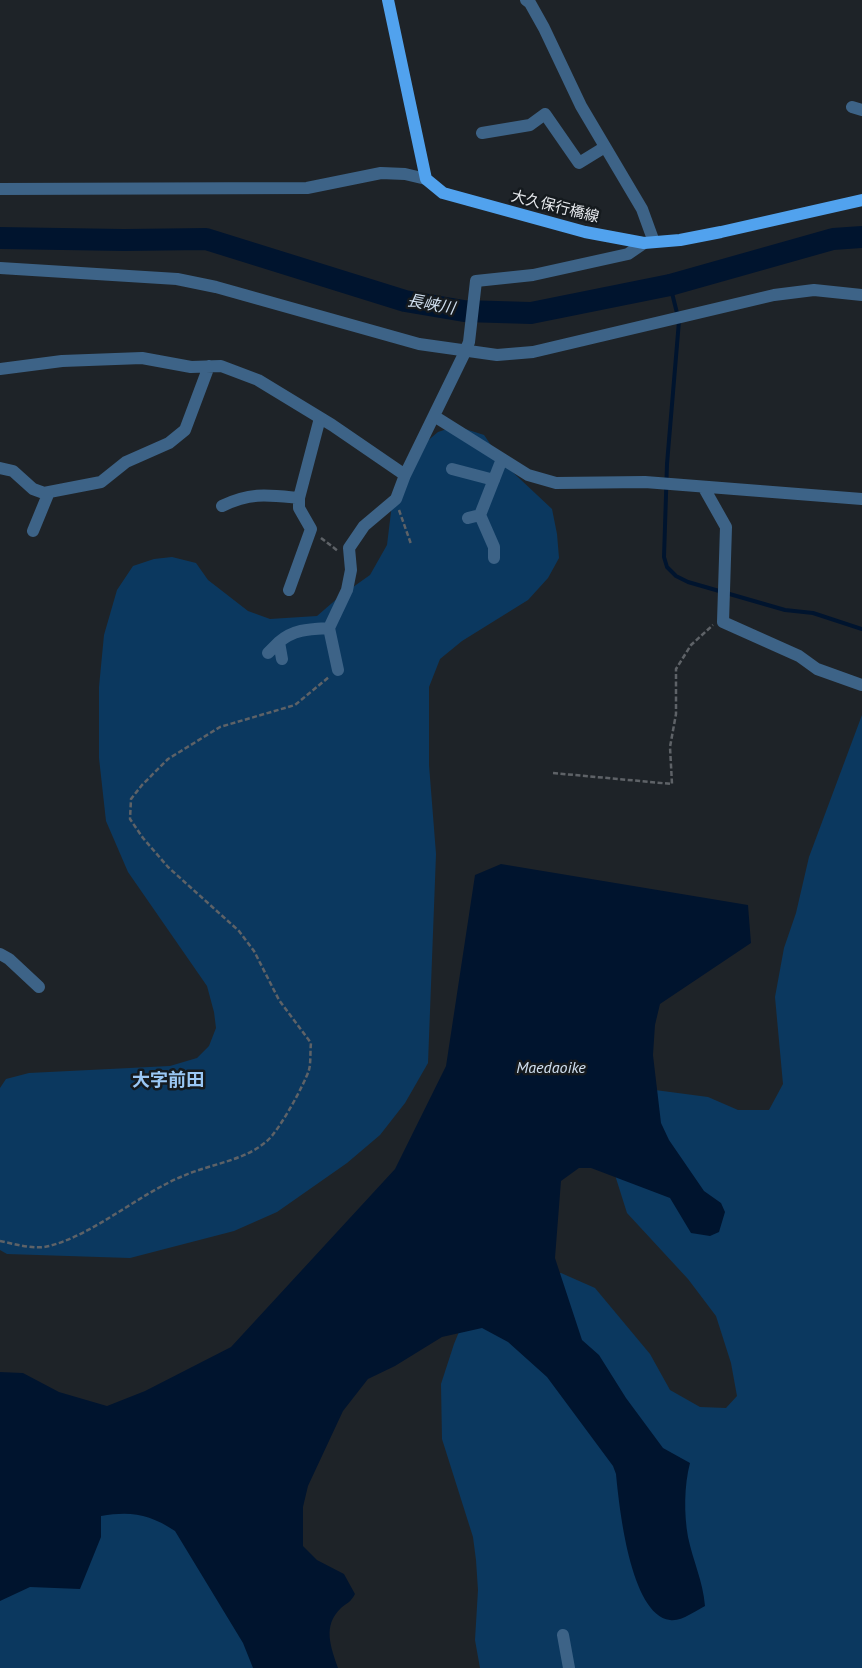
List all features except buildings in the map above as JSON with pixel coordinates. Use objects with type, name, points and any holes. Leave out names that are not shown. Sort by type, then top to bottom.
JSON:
[{"type":"main road","points":[[388,0],[426,179]]},
{"type":"main road","name":"大久保行橋線","points":[[426,179],[443,193],[504,212],[585,232],[649,242],[680,240],[721,232],[862,200]]},
{"type":"street","points":[[338,670],[329,628],[348,590],[351,570],[349,548],[364,526],[396,499],[405,475],[467,347],[476,281],[532,275],[628,254],[649,242],[642,209],[581,106],[544,28],[530,3],[526,0]]},
{"type":"street","points":[[482,133],[530,124],[545,114],[579,163],[605,147]]},
{"type":"street","points":[[0,189],[307,188],[381,173],[405,174],[426,179]]},
{"type":"street","points":[[0,268],[177,279],[216,287],[419,344],[467,347],[497,355],[533,352],[774,295],[814,290],[862,295]]},
{"type":"street","points":[[0,369],[62,361],[142,358],[191,367],[221,366],[258,380],[320,418],[405,475]]},
{"type":"street","points":[[0,468],[13,471],[32,489],[49,492],[101,482],[126,462],[169,444],[185,430],[209,366]]},
{"type":"street","points":[[434,416],[528,476],[556,484],[645,482],[862,499]]},
{"type":"street","points":[[290,590],[311,529],[299,508],[299,498],[320,418]]},
{"type":"street","points":[[494,558],[494,547],[480,515],[502,459]]},
{"type":"street","points":[[452,468],[494,480]]},
{"type":"street","points":[[704,488],[726,527],[723,622],[800,656],[817,669],[862,685]]},
{"type":"street","points":[[33,530],[49,492]]},
{"type":"street","points":[[222,506],[240,497],[267,495],[299,498]]},
{"type":"street","points":[[468,518],[480,515]]},
{"type":"street","points":[[268,653],[287,635],[301,630],[329,628]]},
{"type":"street","points":[[280,642],[282,659]]},
{"type":"street","points":[[0,954],[8,958],[39,987]]},
{"type":"street","points":[[563,1635],[569,1668]]},
{"type":"path","points":[[396,499],[411,544]]},
{"type":"path","points":[[311,529],[337,550],[349,555]]},
{"type":"path","points":[[553,773],[672,784],[670,747],[676,714],[676,669],[691,644],[723,616]]},
{"type":"path","points":[[0,1242],[47,1246],[74,1237],[145,1195],[184,1176],[252,1152],[268,1141],[283,1122],[309,1070],[311,1043],[280,1000],[254,951],[239,931],[168,867],[143,838],[130,819],[131,799],[168,759],[220,727],[294,704],[338,670]]},
{"type":"shaded area","points":[[456,426],[484,435],[504,464],[552,509],[559,558],[548,578],[528,600],[462,641],[440,659],[429,687],[429,765],[436,854],[428,1063],[405,1103],[380,1135],[347,1163],[277,1212],[234,1231],[130,1258],[7,1254],[0,1250],[0,1088],[6,1079],[29,1073],[170,1066],[197,1058],[209,1046],[216,1028],[207,986],[128,872],[106,821],[99,758],[99,687],[104,635],[117,590],[133,566],[154,559],[172,557],[196,563],[208,580],[248,611],[270,619],[317,616],[339,597],[370,575],[387,545],[392,504],[419,448],[438,432]]},
{"type":"shaded area","points":[[862,715],[862,1668],[480,1668],[475,1640],[478,1590],[473,1537],[442,1439],[441,1384],[454,1344],[475,1293],[520,1280],[561,1273],[595,1288],[650,1354],[670,1390],[700,1407],[726,1408],[737,1396],[731,1363],[716,1316],[688,1279],[627,1213],[609,1156],[655,1090],[708,1097],[738,1110],[769,1110],[783,1084],[775,997],[784,948],[796,913],[809,857]]},
{"type":"shaded area","points":[[152,1496],[299,1668],[0,1668],[0,1591],[82,1526],[115,1508]]},
{"type":"water","name":"Maedaoike","points":[[501,864],[748,905],[751,943],[660,1004],[655,1025],[653,1055],[661,1123],[669,1140],[704,1191],[721,1203],[725,1212],[719,1232],[710,1236],[691,1233],[670,1198],[591,1168],[579,1168],[561,1181],[555,1258],[582,1340],[599,1355],[626,1398],[663,1448],[690,1463],[685,1510],[688,1537],[705,1606],[683,1618],[674,1620],[656,1614],[645,1599],[636,1580],[629,1557],[616,1474],[613,1466],[547,1377],[508,1342],[482,1328],[442,1337],[395,1366],[368,1379],[343,1411],[308,1486],[303,1507],[303,1546],[317,1560],[344,1574],[355,1594],[335,1615],[330,1629],[331,1645],[338,1668],[253,1668],[243,1643],[175,1531],[166,1525],[140,1515],[101,1516],[101,1537],[80,1589],[30,1587],[0,1601],[0,1372],[23,1373],[59,1392],[107,1406],[145,1391],[231,1347],[395,1169],[446,1066],[475,875]]},
{"type":"waterway","name":"長峡川","points":[[0,238],[206,239],[405,301],[464,311],[531,313],[670,285],[833,239],[862,237]]},
{"type":"waterway","points":[[670,285],[679,321],[667,464],[664,557],[667,567],[676,576],[688,582],[785,610],[813,613],[862,629]]},
{"type":"district","name":"大字前田","points":[[168,1081]]}]
